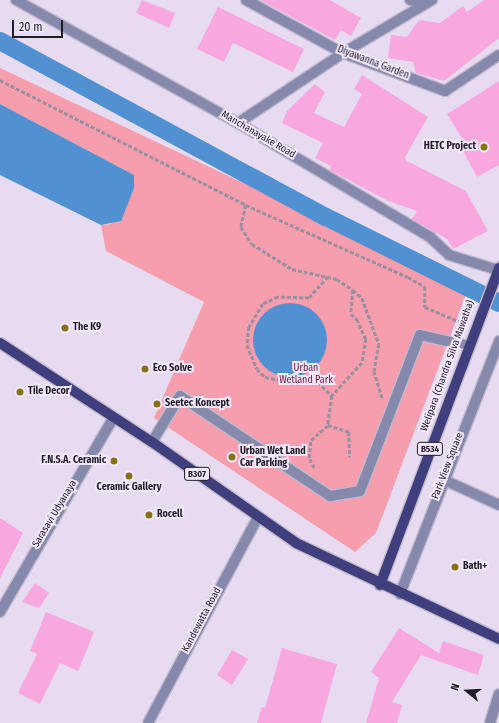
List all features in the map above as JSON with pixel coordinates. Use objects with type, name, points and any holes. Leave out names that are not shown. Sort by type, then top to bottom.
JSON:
[{"type":"main road","name":"Welipara (Chandra Silva Mawatha)","points":[[380,585],[479,313],[498,269]]},
{"type":"main road","name":"B307","points":[[0,343],[113,419],[152,442],[258,517],[319,556],[499,640]]},
{"type":"street","name":"Manchanayake Road","points":[[16,0],[238,123],[430,237],[449,255],[498,269]]},
{"type":"street","name":"Diyawanna Garden","points":[[246,0],[342,53],[445,91],[499,55]]},
{"type":"street","points":[[410,0],[430,2]]},
{"type":"street","points":[[238,123],[342,53],[430,2]]},
{"type":"street","points":[[152,442],[180,396],[330,496],[360,491],[420,335],[468,346]]},
{"type":"street","name":"Park View Square","points":[[400,594],[442,480],[499,341]]},
{"type":"street","name":"Sarasavi Udyanaya","points":[[0,612],[113,419]]},
{"type":"street","points":[[442,480],[499,505]]},
{"type":"street","name":"Kandewatta Road","points":[[148,723],[258,517]]},
{"type":"street","points":[[490,723],[499,694]]},
{"type":"path","points":[[0,80],[246,205],[408,277],[425,287],[425,307],[474,328]]},
{"type":"path","points":[[246,205],[241,227],[252,244],[292,269],[328,277],[353,290],[362,298],[379,344],[374,371],[380,396],[386,400]]},
{"type":"path","points":[[328,277],[309,298],[278,297],[263,304],[249,327],[247,345],[257,369],[265,377],[318,382],[332,396]]},
{"type":"path","points":[[314,468],[309,458],[312,440],[328,425],[332,396],[362,363],[366,338],[357,319],[351,314],[353,290]]},
{"type":"path","points":[[328,425],[349,432],[350,457]]},
{"type":"green space","name":"Urban Wetland Park","points":[[0,68],[468,289],[376,533],[355,552],[154,418],[204,302],[106,251],[101,225],[111,224],[134,175],[0,104]]},
{"type":"water","points":[[0,104],[134,175],[134,188],[121,221],[101,225],[0,175]]},
{"type":"water","points":[[290,303],[311,309],[321,319],[327,340],[321,361],[311,371],[290,377],[269,371],[259,361],[253,340],[259,319],[269,309]]},
{"type":"building","points":[[142,0],[175,13],[169,28],[136,13]]},
{"type":"building","points":[[260,0],[330,0],[361,18],[351,36],[341,30],[335,40]]},
{"type":"building","points":[[484,0],[499,0],[499,38],[444,81],[416,73],[413,62],[388,58],[391,35],[407,37],[419,20],[440,23],[463,6],[467,12]]},
{"type":"building","points":[[218,7],[304,49],[293,72],[233,43],[224,62],[197,49]]},
{"type":"building","points":[[362,75],[428,117],[405,157],[407,161],[466,191],[488,231],[453,249],[447,239],[412,219],[417,211],[388,201],[330,170],[331,166],[315,158],[323,143],[282,123],[287,111],[315,84],[325,92],[314,113],[344,127],[362,94],[354,89]]},
{"type":"building","points":[[499,81],[499,165],[477,177],[461,147],[466,145],[447,114]]},
{"type":"building","points":[[0,518],[23,533],[0,578]]},
{"type":"building","points":[[35,583],[49,593],[39,608],[22,602]]},
{"type":"building","points":[[46,612],[94,632],[78,671],[60,663],[40,704],[18,693],[37,654],[30,651]]},
{"type":"building","points":[[399,628],[439,653],[443,641],[484,655],[478,675],[421,655],[392,702],[402,705],[397,723],[366,723],[379,678],[371,672]]},
{"type":"building","points":[[282,648],[337,664],[321,723],[257,723],[262,707],[265,708]]},
{"type":"building","points":[[232,650],[248,659],[232,685],[217,675]]},
{"type":"waterway","points":[[0,41],[326,217],[499,303]]},
{"type":"place","name":"HETC Project","points":[[484,147]]},
{"type":"place","name":"The K9","points":[[65,328]]},
{"type":"place","name":"Eco Solve","points":[[145,369]]},
{"type":"place","name":"Tile Decor","points":[[20,392]]},
{"type":"place","name":"Seetec Koncept","points":[[157,404]]},
{"type":"place","name":"Urban Wet Land Car Parking","points":[[232,457]]},
{"type":"place","name":"F.N.S.A. Ceramic","points":[[114,461]]},
{"type":"place","name":"Ceramic Gallery","points":[[129,476]]},
{"type":"place","name":"Rocell","points":[[149,515]]},
{"type":"place","name":"Bath+","points":[[455,567]]}]
